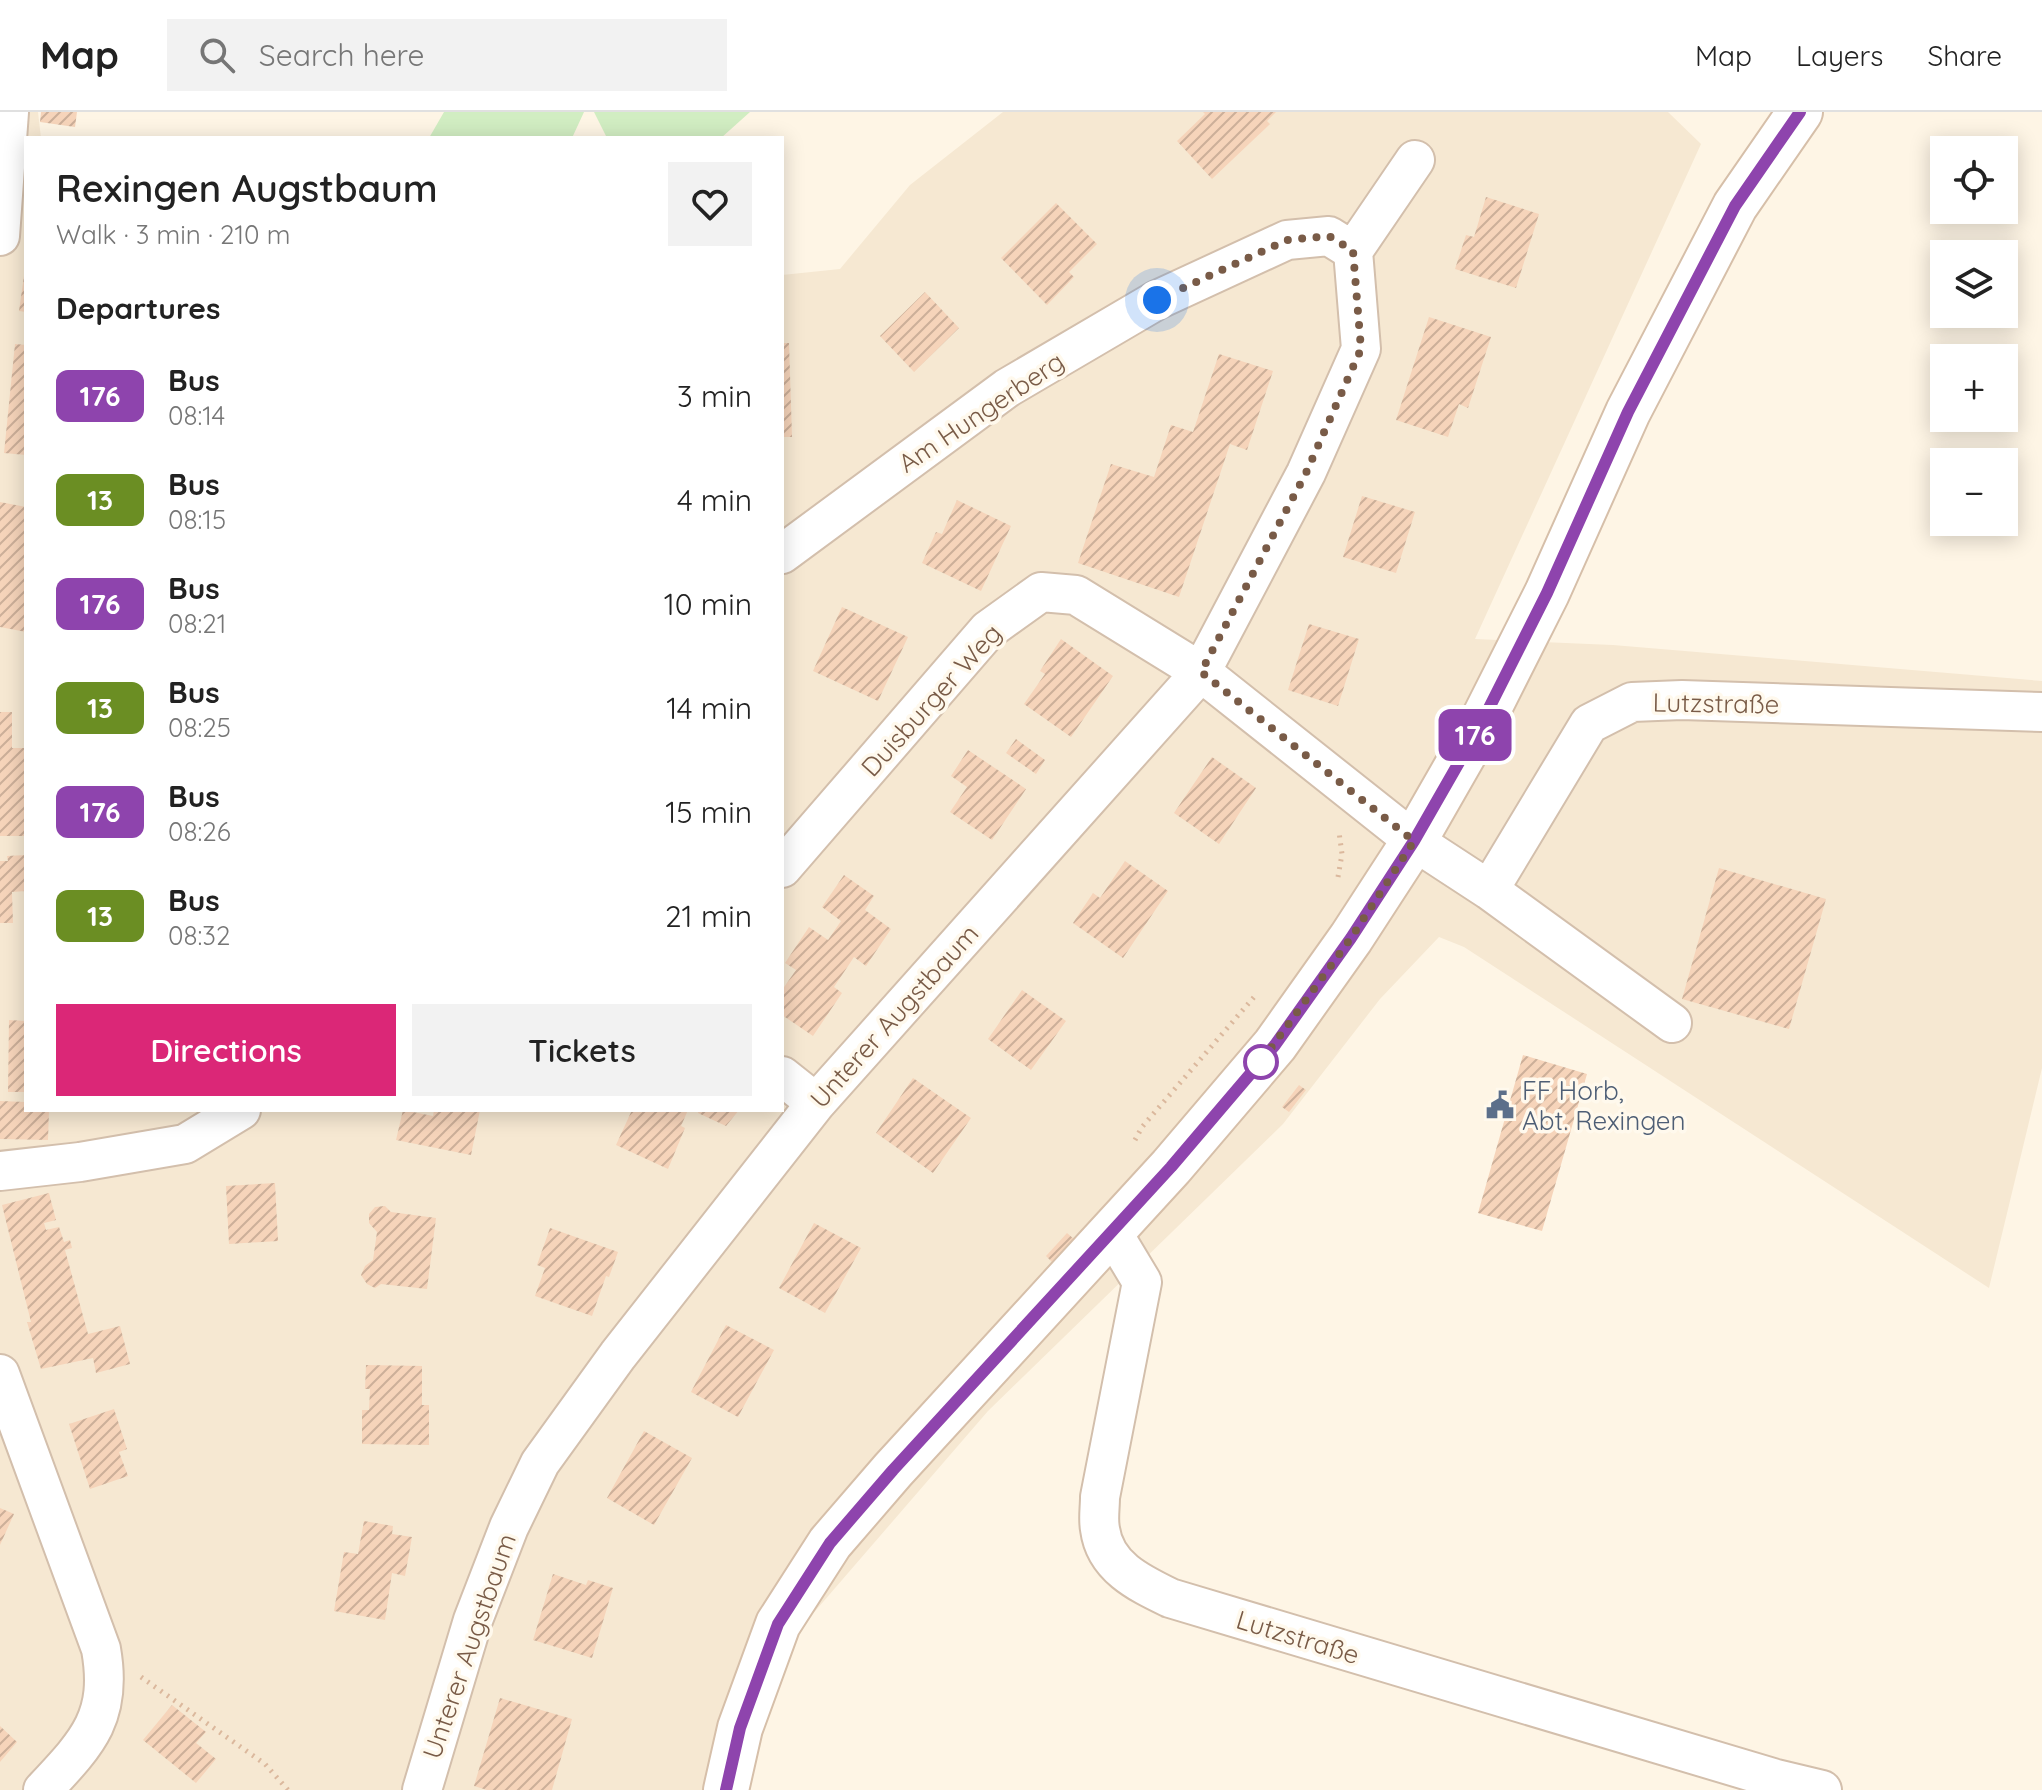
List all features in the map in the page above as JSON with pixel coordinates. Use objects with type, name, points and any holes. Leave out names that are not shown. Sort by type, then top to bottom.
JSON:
[{"type":"street","points":[[0,236],[9,112]]},
{"type":"street","points":[[726,1790],[740,1728],[778,1624],[830,1543],[1112,1232],[1275,1045],[1351,938],[1414,841],[1488,711],[1547,593],[1628,412],[1735,206],[1800,112]]},
{"type":"street","points":[[1353,251],[1415,160]]},
{"type":"street","name":"Am Hungerberg","points":[[784,553],[1007,388],[1157,300],[1287,240],[1329,236],[1353,251]]},
{"type":"street","name":"Unterer Augstbaum","points":[[422,1790],[473,1620],[509,1527],[540,1463],[618,1355],[816,1103],[1201,672],[1306,473],[1361,349],[1353,251]]},
{"type":"street","name":"Duisburger Weg","points":[[784,866],[988,630],[1041,592],[1076,595],[1201,672],[1414,841]]},
{"type":"street","name":"Lutzstraße","points":[[1489,890],[1589,724],[1632,702],[1682,700],[2042,712]]},
{"type":"street","points":[[1414,841],[1489,890],[1672,1023]]},
{"type":"street","points":[[784,1078],[816,1103]]},
{"type":"street","points":[[0,1171],[80,1162],[185,1144],[238,1112]]},
{"type":"street","name":"Lutzstraße","points":[[1112,1232],[1142,1282],[1100,1497],[1100,1531],[1111,1558],[1132,1580],[1170,1598],[1776,1779],[1822,1790]]},
{"type":"street","points":[[0,1374],[101,1649],[106,1676],[97,1722],[86,1741],[43,1790]]},
{"type":"path","points":[[101,1649],[265,1764],[288,1790]]},
{"type":"shaded area","points":[[0,112],[38,112],[41,136],[24,136],[24,1112],[784,1112],[784,275],[840,269],[910,185],[1003,112],[1668,112],[1701,144],[1475,639],[1613,645],[2042,681],[2042,1068],[1989,1288],[1464,947],[1439,937],[1380,999],[1283,1124],[988,1411],[785,1646],[745,1790],[0,1790]]},
{"type":"green space","points":[[444,112],[584,112],[573,136],[430,136]]},
{"type":"green space","points":[[594,112],[750,112],[723,136],[606,136]]},
{"type":"building","points":[[41,112],[77,112],[75,127],[40,122]]},
{"type":"building","points":[[1203,112],[1276,112],[1267,121],[1270,124],[1212,179],[1177,141],[1205,114]]},
{"type":"building","points":[[1486,197],[1539,214],[1516,288],[1455,269],[1466,235],[1474,237]]},
{"type":"building","points":[[1056,203],[1097,244],[1069,272],[1074,277],[1047,305],[1001,258]]},
{"type":"building","points":[[24,276],[24,312],[19,311]]},
{"type":"building","points":[[925,292],[959,328],[914,372],[880,336]]},
{"type":"building","points":[[1429,317],[1491,337],[1468,408],[1459,404],[1448,437],[1396,420]]},
{"type":"building","points":[[784,343],[789,343],[792,437],[784,437]]},
{"type":"building","points":[[15,344],[24,345],[24,455],[4,453]]},
{"type":"building","points":[[1219,354],[1273,371],[1247,450],[1230,444],[1179,597],[1078,563],[1111,464],[1154,477],[1171,425],[1193,432]]},
{"type":"building","points":[[1362,496],[1415,512],[1396,573],[1343,557]]},
{"type":"building","points":[[957,500],[1011,526],[981,591],[922,563],[936,532],[942,534]]},
{"type":"building","points":[[0,502],[24,507],[24,632],[0,627]]},
{"type":"building","points":[[842,607],[908,637],[878,701],[813,671]]},
{"type":"building","points":[[1309,624],[1359,639],[1338,706],[1288,690]]},
{"type":"building","points":[[1061,639],[1113,676],[1071,737],[1024,704],[1045,674],[1040,671]]},
{"type":"building","points":[[0,712],[12,712],[12,748],[24,748],[24,836],[0,836]]},
{"type":"building","points":[[1016,739],[1045,760],[1036,774],[1006,753]]},
{"type":"building","points":[[968,750],[1026,789],[992,840],[950,812],[967,787],[951,776]]},
{"type":"building","points":[[1212,757],[1256,788],[1219,844],[1174,813]]},
{"type":"building","points":[[24,855],[24,891],[12,892],[13,923],[0,923],[0,861],[8,861],[7,856]]},
{"type":"building","points":[[1125,861],[1168,891],[1123,958],[1073,923],[1093,893],[1100,898]]},
{"type":"building","points":[[1719,868],[1826,899],[1789,1029],[1682,999]]},
{"type":"building","points":[[844,875],[874,896],[865,910],[891,929],[866,966],[854,957],[834,987],[842,993],[813,1036],[784,1016],[784,987],[796,970],[785,963],[809,927],[828,940],[841,921],[822,907]]},
{"type":"building","points":[[1022,990],[1066,1021],[1031,1070],[988,1039]]},
{"type":"building","points":[[9,1020],[24,1021],[24,1092],[8,1092]]},
{"type":"building","points":[[1523,1055],[1587,1074],[1542,1231],[1478,1213]]},
{"type":"building","points":[[913,1078],[971,1118],[933,1173],[876,1133]]},
{"type":"building","points":[[1299,1085],[1306,1090],[1289,1112],[1282,1107]]},
{"type":"building","points":[[0,1101],[24,1102],[24,1112],[49,1112],[48,1140],[0,1139]]},
{"type":"building","points":[[403,1112],[433,1116],[434,1112],[480,1112],[471,1155],[396,1140]]},
{"type":"building","points":[[631,1112],[687,1112],[681,1126],[685,1128],[668,1169],[616,1145]]},
{"type":"building","points":[[698,1112],[737,1112],[726,1126]]},
{"type":"building","points":[[275,1183],[278,1241],[229,1244],[226,1186]]},
{"type":"building","points":[[49,1193],[56,1220],[44,1223],[46,1230],[59,1227],[64,1242],[70,1240],[72,1248],[65,1250],[88,1334],[120,1326],[130,1364],[96,1373],[93,1358],[41,1369],[27,1322],[31,1322],[2,1205]]},
{"type":"building","points":[[385,1206],[391,1212],[436,1218],[427,1289],[381,1284],[375,1288],[367,1284],[361,1275],[365,1266],[373,1260],[377,1232],[369,1223],[369,1214],[375,1207]]},
{"type":"building","points":[[814,1223],[861,1248],[825,1313],[779,1288]]},
{"type":"building","points":[[550,1228],[618,1252],[592,1316],[535,1296],[545,1268],[537,1265]]},
{"type":"building","points":[[1067,1233],[1075,1240],[1054,1264],[1046,1256]]},
{"type":"building","points":[[726,1325],[774,1350],[738,1417],[691,1392]]},
{"type":"building","points":[[366,1365],[422,1366],[422,1405],[429,1405],[429,1445],[362,1444],[362,1410],[369,1410],[370,1389],[365,1389]]},
{"type":"building","points":[[114,1409],[127,1449],[119,1452],[128,1476],[90,1489],[69,1424]]},
{"type":"building","points":[[644,1431],[692,1458],[654,1525],[607,1498]]},
{"type":"building","points":[[0,1508],[14,1514],[0,1545]]},
{"type":"building","points":[[364,1521],[393,1526],[392,1534],[412,1537],[405,1576],[392,1573],[385,1620],[334,1611],[344,1552],[358,1554]]},
{"type":"building","points":[[553,1574],[586,1585],[588,1580],[613,1588],[592,1658],[533,1640]]},
{"type":"building","points":[[500,1698],[572,1719],[552,1790],[487,1790],[474,1786]]},
{"type":"building","points":[[172,1705],[206,1732],[196,1743],[216,1759],[196,1783],[143,1740]]},
{"type":"building","points":[[0,1726],[17,1742],[0,1762]]},
{"type":"bus line","name":"176","points":[[726,1790],[740,1728],[778,1624],[830,1543],[1171,1167],[1275,1045],[1351,938],[1414,841],[1481,724],[1547,593],[1628,412],[1735,206],[1800,112]]},
{"type":"place","name":"FF Horb, Abt. Rexingen","points":[[1500,1105]]},
{"type":"route","points":[[1157,300],[1287,240],[1329,236],[1353,251],[1361,349],[1306,473],[1201,672],[1414,841],[1351,938],[1258,1066],[1261,1062]]}]
